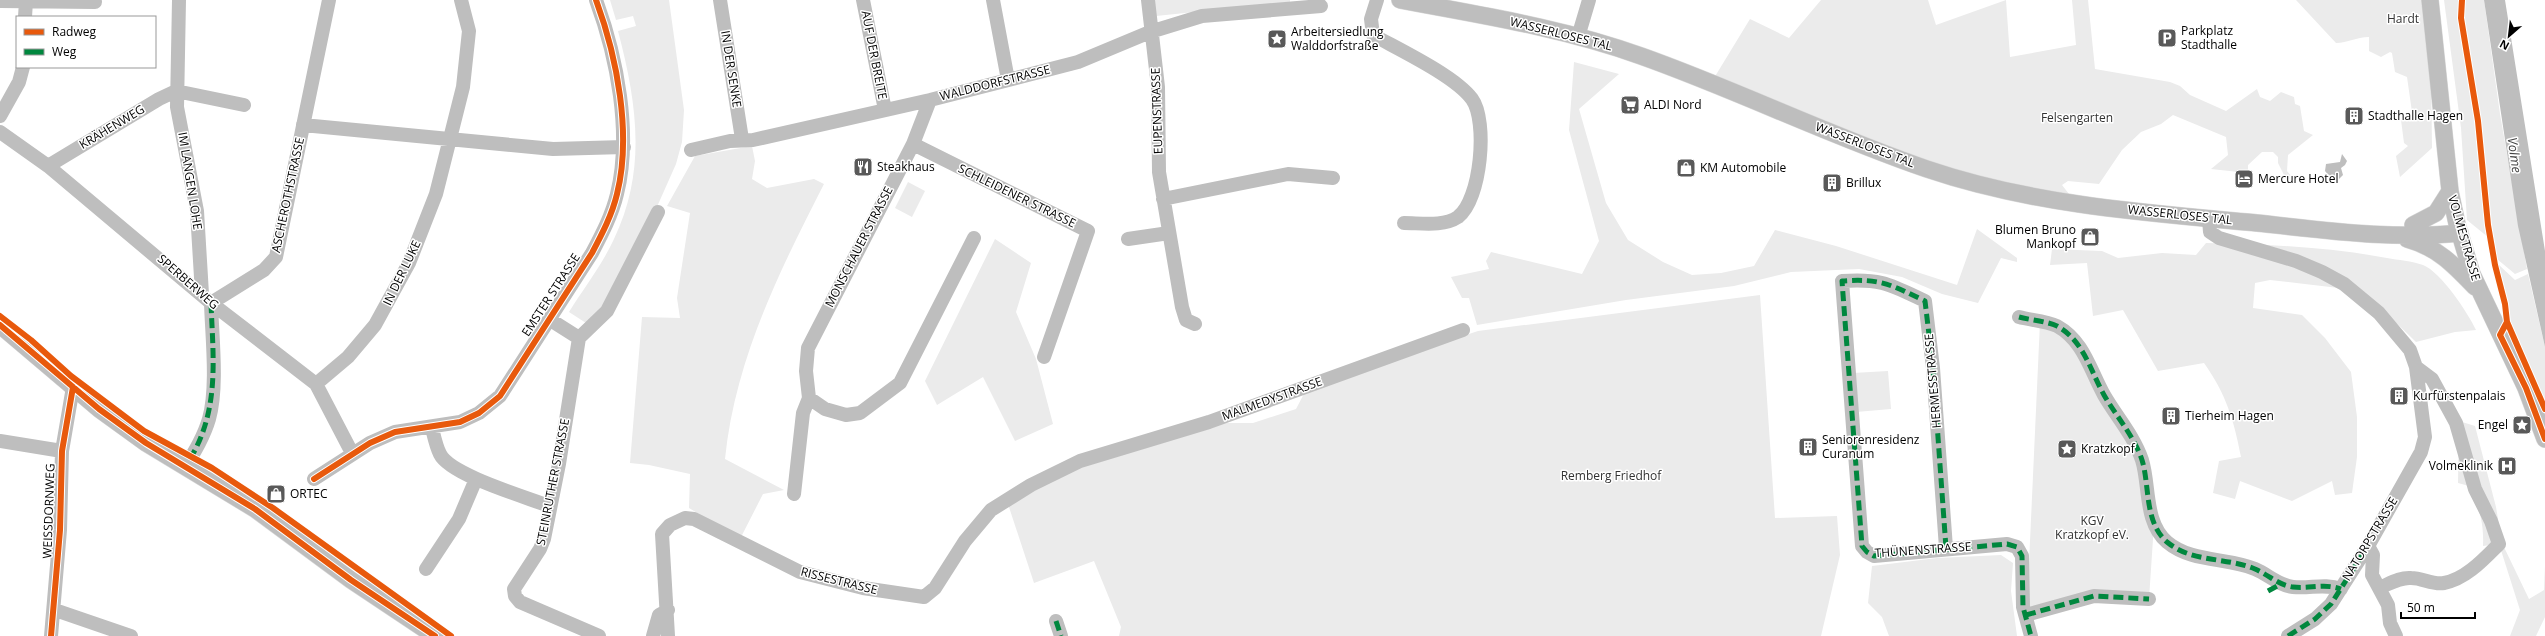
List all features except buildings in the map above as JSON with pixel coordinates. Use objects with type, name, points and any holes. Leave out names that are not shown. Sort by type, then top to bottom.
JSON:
[{"type":"main road","name":"WASSERLOSES TAL","points":[[1400,0],[1500,18],[1578,37],[1639,55],[1892,156],[1978,184],[2034,196],[2209,219],[2393,235],[2459,228]]},
{"type":"main road","name":"VOLMESTRASSE","points":[[2430,0],[2450,191],[2459,228],[2480,292],[2526,388],[2545,439]]},
{"type":"main road","name":"WASSERLOSES TAL","points":[[2413,225],[2436,213],[2450,191]]},
{"type":"main road","name":"WASSERLOSES TAL","points":[[2344,231],[2413,225],[2459,228]]},
{"type":"main road","name":"WASSERLOSES TAL","points":[[2393,235],[2430,247],[2442,254],[2480,292]]},
{"type":"main road","points":[[0,325],[73,387],[146,443],[186,466],[264,515],[351,580],[435,636]]},
{"type":"street","name":"IM LANGEN LOHE","points":[[180,0],[176,91],[177,107],[197,211],[207,299]]},
{"type":"street","name":"ASCHEROTHSTRASSE","points":[[207,299],[264,270],[276,257],[329,0]]},
{"type":"street","name":"IN DER LUKE","points":[[316,384],[348,357],[376,325],[409,263],[436,194],[463,87],[469,31],[461,0]]},
{"type":"street","name":"EMSTER STRASSE","points":[[314,479],[352,453],[395,432],[432,428],[460,422],[478,413],[500,396],[592,253],[617,196],[624,147],[613,63],[596,0]]},
{"type":"street","name":"IN DER SENKE","points":[[720,0],[742,138]]},
{"type":"street","name":"AUF DER BREITE","points":[[863,0],[885,110]]},
{"type":"street","points":[[993,0],[1008,80]]},
{"type":"street","name":"EUPENSTRASSE","points":[[1148,0],[1150,32],[1158,87],[1159,172],[1182,307],[1186,320],[1195,324]]},
{"type":"street","points":[[1377,0],[1371,19],[1373,34],[1465,91],[1479,113],[1480,149],[1476,184],[1466,208],[1459,217],[1446,222],[1404,223]]},
{"type":"street","points":[[1578,37],[1589,0]]},
{"type":"street","points":[[0,1],[95,2]]},
{"type":"street","points":[[25,16],[26,1]]},
{"type":"street","name":"WALDDORFSTRASSE","points":[[691,150],[742,138],[753,140],[930,100],[1078,62],[1150,32],[1202,16],[1295,4],[1321,6]]},
{"type":"street","points":[[0,116],[18,82],[23,68]]},
{"type":"street","points":[[176,91],[244,105]]},
{"type":"street","name":"KRÄHENWEG","points":[[48,166],[158,99],[176,91]]},
{"type":"street","name":"MONSCHAUER STRASSE","points":[[794,494],[803,413],[809,398],[806,371],[808,348],[836,289],[913,144],[930,100]]},
{"type":"street","name":"ASCHEROTHSTRASSE","points":[[303,125],[451,139]]},
{"type":"street","name":"SPERBERWEG","points":[[0,132],[48,166],[207,299],[316,384],[352,453]]},
{"type":"street","points":[[451,139],[552,149],[624,147]]},
{"type":"street","name":"SCHLEIDENER STRASSE","points":[[913,144],[1088,231],[1044,357]]},
{"type":"street","points":[[1163,199],[1288,174],[1333,178]]},
{"type":"street","points":[[549,319],[579,338],[608,311],[658,212]]},
{"type":"street","name":"NATORPSTRASSE","points":[[2019,317],[2056,326],[2072,339],[2085,354],[2103,394],[2130,435],[2142,459],[2154,524],[2167,541],[2186,554],[2256,570],[2282,584],[2293,587],[2327,584],[2341,589],[2368,546],[2422,452],[2425,437],[2416,367],[2410,350],[2383,318],[2344,284],[2296,261],[2219,238],[2210,232],[2209,219]]},
{"type":"street","points":[[1128,239],[1169,233]]},
{"type":"street","points":[[809,398],[825,409],[846,415],[860,413],[900,382],[974,238]]},
{"type":"street","name":"HERMESSTRASSE","points":[[1842,281],[1867,279],[1883,282],[1925,301],[1933,368],[1946,548]]},
{"type":"street","name":"THÜNENSTRASSE","points":[[1842,281],[1862,546],[1866,552],[1874,556],[1946,548],[2008,544],[2017,547],[2022,556],[2023,607],[2031,636]]},
{"type":"street","points":[[186,466],[199,443],[209,418],[213,352],[207,299]]},
{"type":"street","name":"MALMEDYSTRASSE","points":[[1080,461],[1209,422],[1463,330]]},
{"type":"street","name":"STEINRUTHER STRASSE","points":[[579,338],[559,464],[540,549],[517,582],[514,589],[515,596],[520,602],[599,636]]},
{"type":"street","points":[[2379,588],[2400,579],[2412,578],[2439,584],[2455,579],[2479,564],[2499,544],[2492,522],[2475,489],[2456,422],[2432,379],[2416,367]]},
{"type":"street","name":"WEISSDORNWEG","points":[[51,636],[55,610],[62,451],[73,387]]},
{"type":"street","points":[[432,428],[440,455],[450,465],[476,479],[549,506]]},
{"type":"street","points":[[0,441],[62,451]]},
{"type":"street","name":"RISSESTRASSE","points":[[668,636],[668,610],[662,534],[670,525],[685,518],[699,522],[800,572],[863,588],[919,598],[930,594],[965,541],[991,510],[1031,485],[1080,461]]},
{"type":"street","points":[[426,569],[459,519],[476,479]]},
{"type":"street","points":[[2368,546],[2373,555],[2372,575],[2388,605],[2390,622],[2396,636]]},
{"type":"street","points":[[2268,592],[2282,584]]},
{"type":"street","points":[[2288,636],[2315,619],[2331,604],[2341,589]]},
{"type":"street","points":[[2026,615],[2094,596],[2149,599]]},
{"type":"street","points":[[55,610],[131,636]]},
{"type":"street","points":[[654,636],[659,615],[668,610]]},
{"type":"street","points":[[1056,621],[1061,636]]},
{"type":"green space","points":[[610,0],[669,0],[684,110],[682,142],[676,164],[656,209],[610,298],[586,323],[569,312],[614,239],[624,213],[631,188],[635,162],[636,136],[634,110],[625,58],[618,31],[636,26],[633,16],[616,20]]},
{"type":"green space","points":[[1153,0],[1290,0],[1290,2],[1156,16]]},
{"type":"green space","name":"Felsengarten","points":[[1821,0],[1928,0],[1936,25],[2006,0],[2010,57],[2076,45],[2072,0],[2088,0],[2095,69],[2170,82],[2180,86],[2190,95],[2226,111],[2257,89],[2260,97],[2270,101],[2281,92],[2294,97],[2295,104],[2300,106],[2304,131],[2313,135],[2288,155],[2287,171],[2292,177],[2287,181],[2278,163],[2278,157],[2273,152],[2262,152],[2248,165],[2248,173],[2211,169],[2228,155],[2226,137],[2173,115],[2161,124],[2141,132],[2122,150],[2099,184],[2068,181],[2062,185],[2076,203],[2019,194],[1711,83],[1750,19],[1789,38]]},
{"type":"green space","name":"Hardt","points":[[2296,0],[2423,0],[2431,72],[2432,148],[2400,177],[2396,156],[2408,146],[2404,143],[2401,120],[2412,112],[2407,77],[2395,72],[2392,53],[2390,52],[2381,57],[2369,51],[2369,37],[2336,43]]},
{"type":"green space","points":[[2444,0],[2484,0],[2500,114],[2527,269],[2515,274],[2497,259],[2494,242],[2467,220],[2461,128]]},
{"type":"green space","points":[[1574,62],[1619,74],[1579,109],[1606,203],[1628,240],[1663,262],[1692,275],[1721,273],[1754,266],[1775,230],[1836,246],[1957,285],[1977,229],[2017,258],[2017,262],[2001,258],[1978,303],[1942,294],[1902,277],[1859,269],[1791,272],[1734,286],[1626,300],[1477,325],[1469,298],[1462,298],[1451,277],[1489,269],[1486,261],[1491,252],[1582,274],[1599,241],[1569,130]]},
{"type":"green space","points":[[752,146],[755,161],[752,179],[767,188],[814,179],[824,184],[791,250],[761,317],[738,387],[730,422],[725,459],[784,490],[763,494],[740,539],[689,508],[690,474],[649,465],[630,463],[642,317],[680,318],[677,298],[690,213],[667,206],[695,156]]},
{"type":"green space","points":[[908,182],[925,191],[912,217],[895,208]]},
{"type":"green space","points":[[995,239],[1031,263],[1016,312],[1036,359],[1053,424],[1015,441],[983,377],[937,405],[925,381]]},
{"type":"green space","points":[[2206,243],[2274,245],[2342,251],[2423,265],[2430,269],[2446,284],[2472,323],[2476,330],[2455,332],[2416,342],[2382,309],[2347,289],[2270,280],[2255,283],[2253,308],[2302,315],[2325,338],[2351,372],[2357,417],[2357,457],[2352,493],[2335,495],[2332,481],[2292,501],[2240,481],[2235,499],[2213,493],[2219,461],[2241,457],[2232,419],[2224,397],[2212,374],[2204,363],[2158,371],[2123,310],[2093,316],[2087,263],[2050,265],[2052,249],[2102,251],[2118,258],[2162,253],[2196,255]]},
{"type":"green space","points":[[2498,264],[2515,280],[2528,274],[2545,347],[2545,403],[2509,321]]},
{"type":"green space","name":"Remberg Friedhof","points":[[1760,295],[1775,518],[1837,516],[1840,555],[1821,636],[1119,636],[1121,627],[1094,561],[1034,583],[1007,501],[1031,485],[1210,423],[1253,423],[1296,409],[1307,388],[1478,331]]},
{"type":"green space","name":"KGV Kratzkopf eV.","points":[[2040,322],[2072,339],[2130,435],[2154,524],[2149,599],[2127,596],[2041,610],[2027,607]]},
{"type":"green space","points":[[1888,371],[1891,409],[1856,412],[1853,373]]},
{"type":"green space","points":[[2459,421],[2475,426],[2496,507],[2502,543],[2529,599],[2544,590],[2545,566],[2545,617],[2536,636],[2510,636],[2520,610],[2499,544],[2483,546],[2482,522],[2476,501],[2469,486],[2458,483]]},
{"type":"green space","points":[[2001,555],[2013,563],[2011,591],[2017,636],[1889,636],[1882,617],[1868,603],[1872,566],[1937,558]]},
{"type":"water","name":"Volme","points":[[2484,0],[2505,0],[2545,251],[2545,347],[2518,226]]},
{"type":"water","points":[[2342,154],[2347,161],[2341,168],[2343,175],[2339,179],[2331,178],[2325,171],[2326,164],[2340,162]]},
{"type":"marked path","points":[[1946,548],[1933,368],[1925,301],[1885,284],[1855,280],[1842,281],[1862,546],[1867,552],[1874,556],[2007,544],[2017,547],[2022,556],[2023,607],[2031,636]]},
{"type":"marked path","points":[[190,459],[200,440],[210,402],[213,363],[211,303]]},
{"type":"marked path","points":[[2019,317],[2057,326],[2066,332],[2080,348],[2104,395],[2130,434],[2139,451],[2144,470],[2151,514],[2160,534],[2167,542],[2177,549],[2198,557],[2244,565],[2260,571],[2288,586],[2329,586],[2341,589]]},
{"type":"marked path","points":[[2288,636],[2315,619],[2331,604],[2368,546]]},
{"type":"marked path","points":[[2268,591],[2281,584]]},
{"type":"marked path","points":[[2026,615],[2094,596],[2149,599]]},
{"type":"marked path","points":[[1056,621],[1061,636]]},
{"type":"cycle path","points":[[314,479],[370,443],[395,432],[460,422],[479,413],[500,396],[592,253],[615,202],[621,171],[623,146],[620,96],[616,71],[604,22],[596,0]]},
{"type":"cycle path","points":[[2462,0],[2461,18],[2478,121],[2488,225],[2495,265],[2505,304],[2507,322],[2545,409]]},
{"type":"cycle path","points":[[0,316],[31,340],[71,376],[144,431],[212,468],[273,508],[451,636]]},
{"type":"cycle path","points":[[2507,322],[2500,335],[2526,388],[2545,439]]},
{"type":"cycle path","points":[[0,325],[99,409],[146,443],[255,509],[351,580],[435,636]]},
{"type":"cycle path","points":[[51,636],[60,530],[62,451],[73,387]]},
{"type":"place","name":"Parkplatz Stadthalle","points":[[2167,38]]},
{"type":"place","name":"Arbeitersiedlung Walddorfstraße","points":[[1277,39]]},
{"type":"place","name":"ALDI Nord","points":[[1630,105]]},
{"type":"place","name":"Stadthalle Hagen","points":[[2354,116]]},
{"type":"place","name":"Steakhaus","points":[[863,167]]},
{"type":"place","name":"KM Automobile","points":[[1686,168]]},
{"type":"place","name":"Mercure Hotel","points":[[2244,179]]},
{"type":"place","name":"Brillux","points":[[1832,183]]},
{"type":"place","name":"Blumen Bruno Mankopf","points":[[2090,237]]},
{"type":"place","name":"Kurfürstenpalais","points":[[2399,396]]},
{"type":"place","name":"Tierheim Hagen","points":[[2171,416]]},
{"type":"place","name":"Engel","points":[[2522,425]]},
{"type":"place","name":"Seniorenresidenz Curanum","points":[[1808,447]]},
{"type":"place","name":"Kratzkopf","points":[[2067,449]]},
{"type":"place","name":"Volmeklinik","points":[[2507,466]]},
{"type":"place","name":"ORTEC","points":[[276,494]]}]
